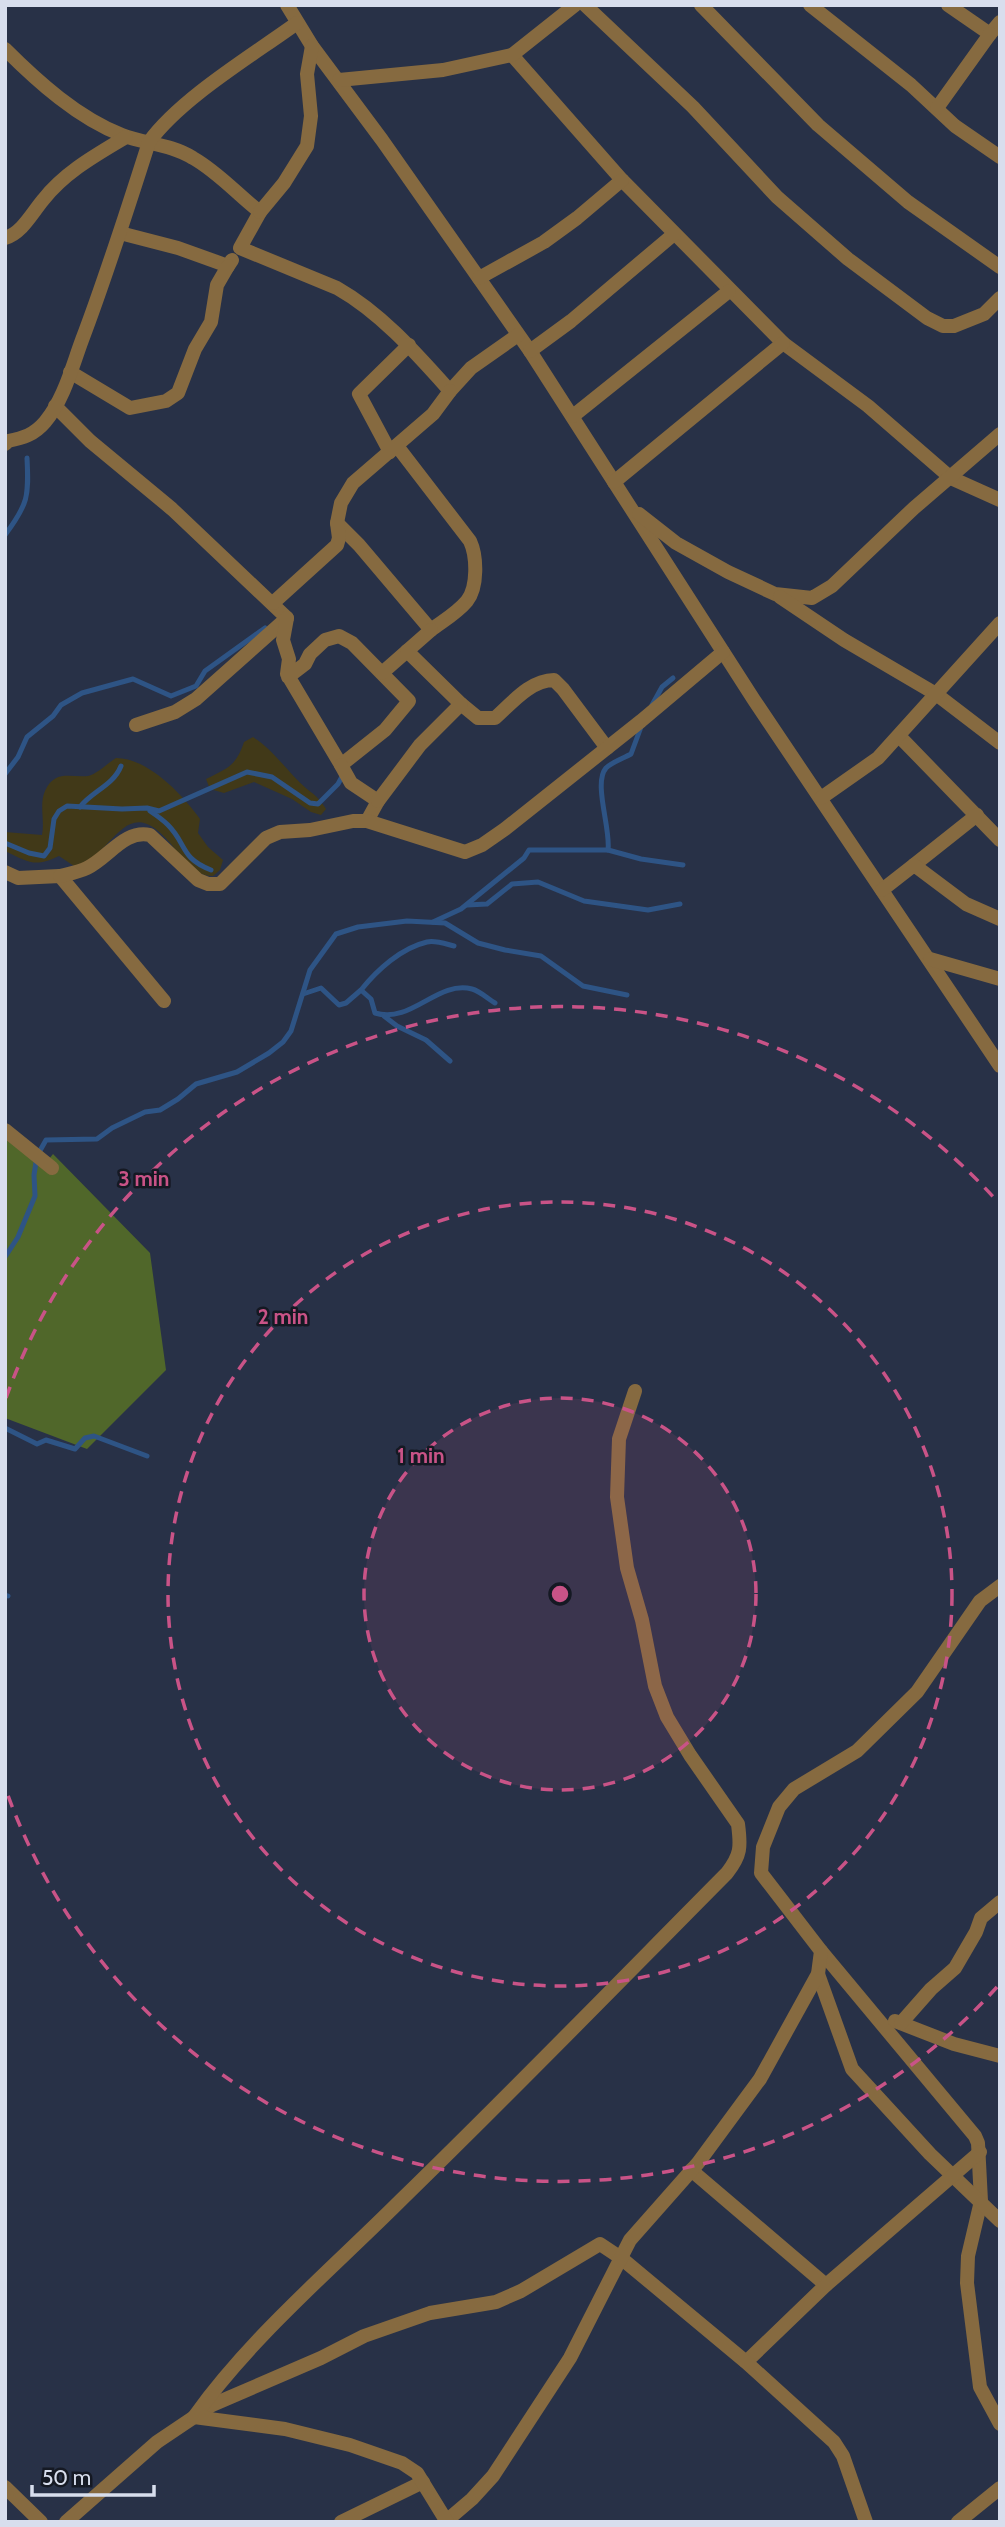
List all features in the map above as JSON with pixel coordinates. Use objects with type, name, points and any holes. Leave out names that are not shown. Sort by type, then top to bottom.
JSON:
[{"type":"street","points":[[286,5],[312,46],[339,80],[530,351],[723,652],[1000,1066]]},
{"type":"street","points":[[339,80],[443,70],[512,55],[575,5]]},
{"type":"street","points":[[585,5],[693,107],[776,197],[848,258],[927,318],[943,326],[954,326],[984,314],[1000,298]]},
{"type":"street","points":[[701,5],[818,125],[908,202],[1000,267]]},
{"type":"street","points":[[810,5],[911,85],[955,126],[1000,157]]},
{"type":"street","points":[[937,108],[995,28],[948,5]]},
{"type":"street","points":[[6,441],[20,440],[32,434],[55,406],[120,233],[149,142],[159,128],[190,102],[297,23]]},
{"type":"street","points":[[70,372],[130,408],[166,401],[178,393],[195,349],[211,322],[217,285],[260,212],[284,183],[307,146],[311,116],[307,74],[312,46]]},
{"type":"street","points":[[7,55],[89,118],[126,137],[191,156],[260,212]]},
{"type":"street","points":[[512,55],[622,180],[783,343],[868,406],[951,478],[1000,500]]},
{"type":"street","points":[[5,239],[18,231],[44,198],[73,170],[126,137]]},
{"type":"street","points":[[479,278],[552,236],[622,180]]},
{"type":"street","points":[[120,233],[178,248],[228,266]]},
{"type":"street","points":[[530,351],[600,297],[674,234]]},
{"type":"street","points":[[240,248],[344,292],[409,345],[450,391]]},
{"type":"street","points":[[573,416],[729,290]]},
{"type":"street","points":[[272,603],[337,545],[341,503],[353,483],[433,414],[471,368],[518,335]]},
{"type":"street","points":[[614,482],[783,343]]},
{"type":"street","points":[[382,673],[468,600],[475,570],[475,553],[462,529],[394,449],[359,394],[409,345]]},
{"type":"street","points":[[55,406],[90,441],[172,509],[287,618]]},
{"type":"street","points":[[775,594],[805,599],[825,591],[1000,434]]},
{"type":"street","points":[[630,507],[693,554],[775,594],[844,640],[936,694],[999,740]]},
{"type":"street","points":[[337,523],[431,630]]},
{"type":"street","points":[[287,618],[283,640],[289,659],[286,674],[351,783],[378,801]]},
{"type":"street","points":[[136,725],[175,712],[196,699],[287,618]]},
{"type":"street","points":[[821,798],[867,767],[899,736],[1000,623]]},
{"type":"street","points":[[288,677],[305,664],[310,654],[325,640],[339,636],[352,643],[409,702],[385,730],[341,765]]},
{"type":"street","points":[[407,651],[474,716],[495,718],[533,685],[554,680],[607,748]]},
{"type":"street","points":[[5,872],[18,878],[60,876],[87,868],[141,832],[150,835],[198,880],[208,884],[220,884],[266,838],[280,832],[310,830],[353,821],[367,821],[401,834],[469,851],[505,829],[723,652]]},
{"type":"street","points":[[367,821],[378,801],[420,745],[461,704]]},
{"type":"street","points":[[899,736],[1000,840]]},
{"type":"street","points":[[882,890],[977,816]]},
{"type":"street","points":[[914,865],[966,904],[1000,919]]},
{"type":"street","points":[[60,876],[164,1001]]},
{"type":"street","points":[[930,959],[1000,979]]},
{"type":"street","points":[[5,1130],[52,1168]]},
{"type":"street","points":[[194,2417],[212,2391],[280,2319],[566,2038],[727,1873],[738,1858],[738,1825],[673,1729],[655,1686],[642,1620],[627,1569],[617,1497],[619,1439],[635,1391]]},
{"type":"street","points":[[1000,1586],[980,1601],[917,1692],[857,1751],[794,1789],[779,1807],[763,1847],[761,1873],[821,1951],[975,2136],[980,2152],[981,2201],[968,2256],[967,2283],[980,2386],[1000,2424]]},
{"type":"street","points":[[901,2023],[931,1989],[955,1968],[981,1918],[1000,1902]]},
{"type":"street","points":[[194,2417],[285,2429],[350,2445],[402,2463],[418,2473],[446,2521],[493,2476],[517,2440],[570,2358],[630,2240],[691,2170],[760,2079],[818,1974],[821,1951]]},
{"type":"street","points":[[818,1974],[852,2069],[911,2134],[1000,2221]]},
{"type":"street","points":[[873,2013],[954,2044],[1000,2056]]},
{"type":"street","points":[[746,2362],[826,2285],[980,2152]]},
{"type":"street","points":[[691,2170],[826,2285]]},
{"type":"street","points":[[66,2522],[157,2442],[212,2405],[321,2358],[364,2336],[430,2313],[496,2302],[521,2291],[600,2244],[621,2258],[746,2362],[834,2442],[843,2456],[866,2522]]},
{"type":"street","points":[[341,2522],[423,2482]]},
{"type":"street","points":[[5,2487],[41,2522]]},
{"type":"street","points":[[958,2522],[1000,2488]]},
{"type":"green space","points":[[5,1127],[45,1164],[53,1154],[150,1253],[166,1370],[87,1449],[5,1418]]},
{"type":"sand","points":[[253,737],[319,800],[326,809],[321,815],[254,782],[224,793],[210,789],[206,779],[230,765],[238,756],[244,742]]},
{"type":"sand","points":[[116,758],[140,764],[152,771],[184,799],[200,819],[198,833],[208,847],[223,860],[220,870],[213,876],[194,870],[155,828],[142,822],[130,824],[88,861],[74,866],[59,856],[37,863],[5,851],[5,832],[42,835],[43,796],[49,784],[59,777],[91,775]]},
{"type":"waterway","points":[[5,535],[23,507],[28,482],[27,458]]},
{"type":"waterway","points":[[5,774],[18,757],[27,737],[53,716],[61,705],[82,693],[133,679],[171,696],[196,686],[205,671],[265,628]]},
{"type":"waterway","points":[[652,705],[662,687],[673,678]]},
{"type":"waterway","points":[[433,922],[461,909],[524,858],[529,850],[608,850],[602,775],[606,768],[631,754],[641,727]]},
{"type":"waterway","points":[[80,807],[108,784],[121,766]]},
{"type":"waterway","points":[[5,843],[44,856],[50,848],[54,819],[59,811],[67,806],[147,808],[159,811],[247,772],[272,777],[310,803],[318,804],[338,784],[344,773]]},
{"type":"waterway","points":[[150,811],[168,825],[194,861],[211,870]]},
{"type":"waterway","points":[[608,850],[641,859],[683,865]]},
{"type":"waterway","points":[[467,905],[487,904],[512,884],[538,882],[584,901],[648,910],[680,904]]},
{"type":"waterway","points":[[5,1257],[18,1237],[35,1196],[37,1156],[46,1140],[97,1139],[112,1128],[145,1112],[160,1110],[196,1084],[237,1072],[269,1053],[283,1042],[291,1031],[310,970],[336,934],[358,927],[407,921],[445,923],[478,943],[541,956],[583,986],[627,995]]},
{"type":"waterway","points":[[361,990],[382,968],[408,949],[430,942],[454,946]]},
{"type":"waterway","points":[[303,994],[321,988],[339,1005],[346,1003],[361,990],[371,999],[375,1013],[388,1015],[401,1013],[447,990],[459,988],[475,990],[495,1003]]},
{"type":"waterway","points":[[384,1016],[397,1026],[426,1040],[450,1061]]},
{"type":"waterway","points":[[5,1428],[37,1444],[46,1440],[75,1449],[85,1438],[94,1436],[147,1456]]}]
